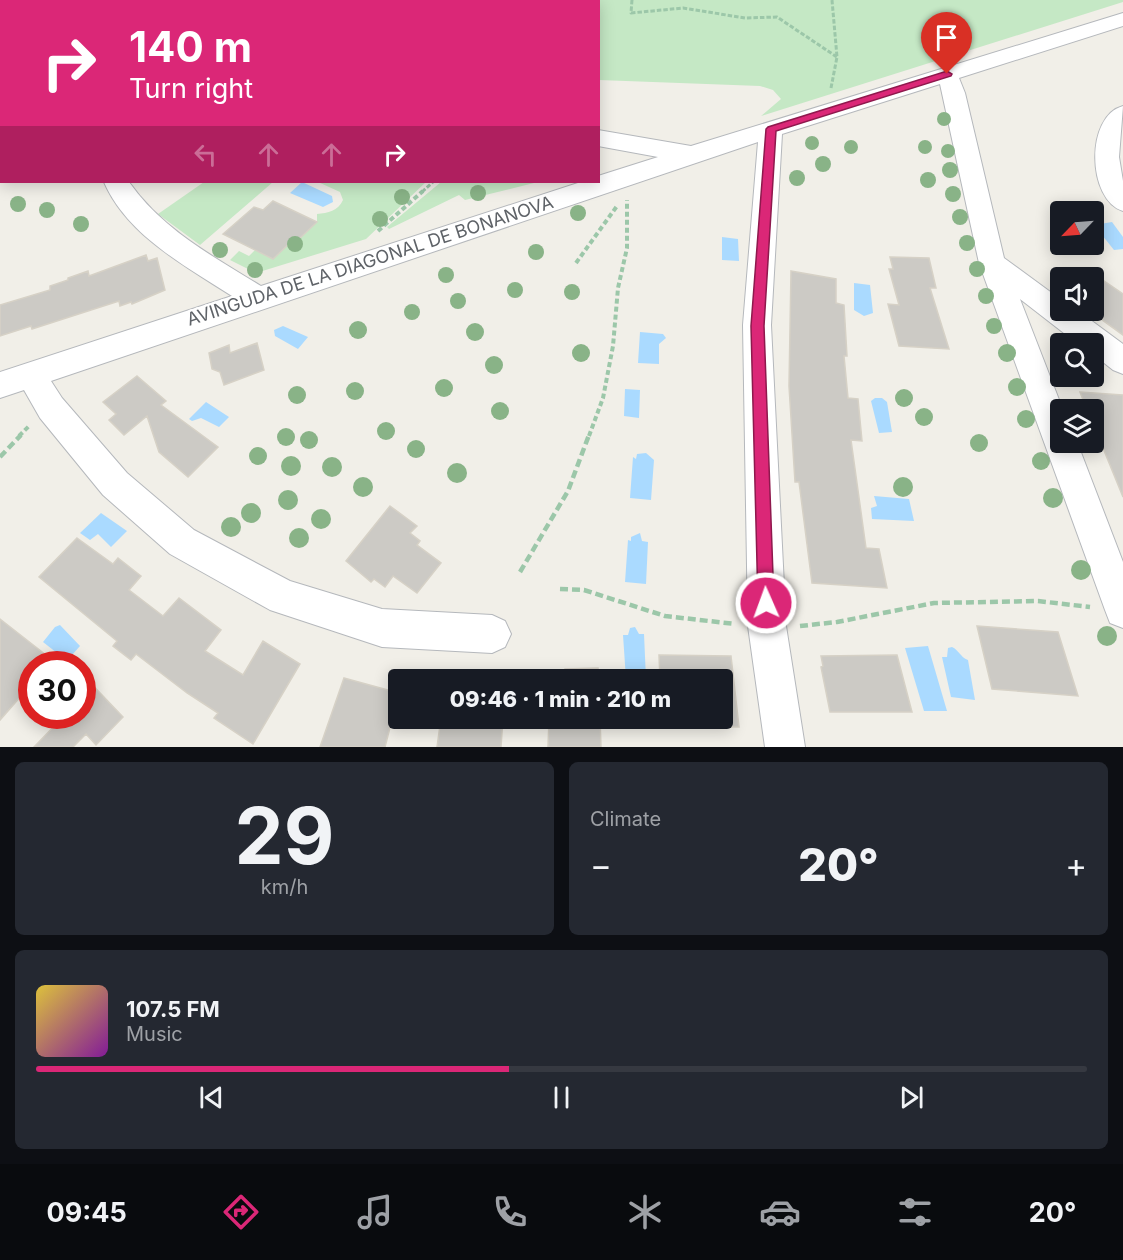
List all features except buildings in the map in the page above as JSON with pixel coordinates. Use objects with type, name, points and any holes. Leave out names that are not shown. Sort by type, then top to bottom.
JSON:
[{"type":"street","name":"AVINGUDA DE LA DIAGONAL DE BONANOVA","points":[[15,380],[771,129],[1123,19]]},
{"type":"street","points":[[947,74],[954,93],[992,263],[1050,413]]},
{"type":"street","points":[[1123,113],[1114,120],[1107,152],[1113,188],[1123,202]]},
{"type":"street","points":[[771,129],[757,326],[767,626],[785,747]]},
{"type":"street","points":[[600,138],[692,155]]},
{"type":"street","points":[[117,183],[133,207],[176,247],[258,298]]},
{"type":"street","points":[[992,263],[1123,361]]},
{"type":"street","points":[[15,380],[51,408],[115,484],[182,542],[283,597],[382,628],[492,634]]},
{"type":"street","points":[[1064,453],[1108,609]]},
{"type":"path","points":[[632,0],[631,13],[683,8],[745,18],[777,17],[837,57]]},
{"type":"path","points":[[830,98],[837,57],[832,0]]},
{"type":"path","points":[[376,233],[432,183]]},
{"type":"path","points":[[520,572],[568,491],[603,398],[613,346],[618,288],[627,248],[627,190],[576,263]]},
{"type":"path","points":[[0,457],[36,417]]},
{"type":"path","points":[[560,589],[584,590],[665,616],[740,624]]},
{"type":"path","points":[[795,626],[837,622],[934,603],[1038,602],[1108,609]]},
{"type":"green space","points":[[600,0],[1123,0],[1123,2],[761,116],[781,99],[773,90],[760,86],[600,80]]},
{"type":"green space","points":[[203,183],[272,183],[200,245],[158,214]]},
{"type":"green space","points":[[320,183],[425,183],[366,239],[256,273],[230,260],[239,251],[249,256],[255,250],[273,259],[317,222],[317,214],[329,212],[338,207],[343,200],[340,192]]},
{"type":"green space","points":[[440,183],[534,183],[465,200],[459,195],[389,229],[387,227]]},
{"type":"water","points":[[301,183],[304,183],[332,196],[333,202],[323,207],[290,193]]},
{"type":"water","points":[[1112,222],[1123,237],[1123,249],[1114,250],[1104,238],[1104,223]]},
{"type":"water","points":[[722,237],[738,239],[739,261],[722,260]]},
{"type":"water","points":[[854,283],[870,285],[873,313],[864,316],[854,310]]},
{"type":"water","points":[[283,326],[308,337],[298,349],[275,336],[274,330]]},
{"type":"water","points":[[640,332],[663,334],[666,338],[659,344],[659,364],[638,363]]},
{"type":"water","points":[[625,389],[640,390],[639,418],[624,416]]},
{"type":"water","points":[[875,398],[882,398],[887,402],[892,432],[879,433],[871,401]]},
{"type":"water","points":[[206,402],[229,417],[219,427],[201,418],[192,421],[189,419]]},
{"type":"water","points":[[646,453],[654,460],[651,500],[630,498],[633,457],[636,459],[637,454]]},
{"type":"water","points":[[874,496],[909,499],[914,521],[872,519],[871,508],[877,506]]},
{"type":"water","points":[[101,513],[127,531],[111,547],[98,534],[90,540],[80,533]]},
{"type":"water","points":[[640,533],[642,541],[648,542],[646,584],[625,582],[628,540],[631,541],[631,537]]},
{"type":"water","points":[[60,625],[80,646],[76,651],[54,651],[43,642],[55,627]]},
{"type":"water","points":[[635,627],[639,634],[644,634],[646,669],[625,669],[623,635],[628,635],[630,628]]},
{"type":"water","points":[[928,646],[947,711],[924,711],[905,648]]},
{"type":"water","points":[[952,647],[968,660],[975,700],[951,697],[942,657],[947,657],[948,648]]},
{"type":"route","points":[[766,603],[757,326],[771,129],[947,74]]}]
